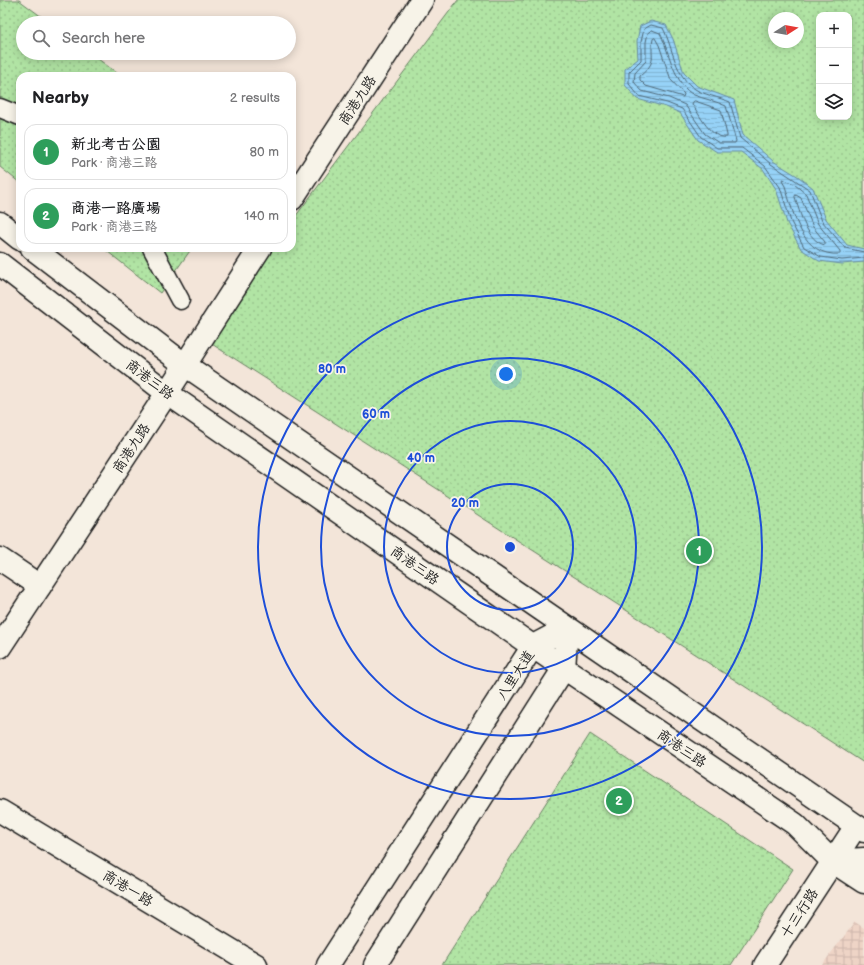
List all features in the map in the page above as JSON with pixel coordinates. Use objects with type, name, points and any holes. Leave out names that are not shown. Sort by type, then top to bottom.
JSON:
[{"type":"street","name":"商港九路","points":[[296,193],[422,0]]},
{"type":"street","points":[[0,108],[16,114]]},
{"type":"street","points":[[0,223],[16,236]]},
{"type":"street","points":[[37,252],[185,366],[860,828]]},
{"type":"street","points":[[154,252],[180,300]]},
{"type":"street","name":"商港九路","points":[[0,646],[185,366],[257,252]]},
{"type":"street","name":"商港三路","points":[[0,264],[167,393],[564,668],[795,824],[832,861],[864,882]]},
{"type":"street","points":[[0,559],[40,586]]},
{"type":"street","points":[[375,965],[564,668],[567,628]]},
{"type":"street","name":"八里大道","points":[[328,965],[533,646],[567,628]]},
{"type":"street","name":"商港一路","points":[[0,811],[256,965]]},
{"type":"street","name":"十三行路","points":[[765,965],[832,861],[860,828]]},
{"type":"street","points":[[832,861],[864,859]]},
{"type":"shaded area","points":[[855,922],[864,928],[864,965],[822,965]]},
{"type":"green space","points":[[0,0],[19,0],[41,16],[16,16],[16,60],[99,60],[116,72],[16,72],[16,180],[0,167]]},
{"type":"green space","points":[[458,0],[864,0],[864,763],[204,339],[269,252],[296,252],[296,216]]},
{"type":"green space","points":[[108,252],[189,252],[160,293]]},
{"type":"green space","points":[[590,734],[793,869],[731,965],[442,965]]},
{"type":"water","points":[[651,21],[666,25],[673,39],[684,73],[697,86],[734,100],[743,135],[773,161],[799,177],[813,188],[826,219],[847,245],[864,249],[864,262],[842,264],[819,261],[801,249],[787,223],[776,189],[763,169],[741,152],[717,152],[698,140],[680,113],[666,107],[637,99],[625,85],[625,69],[638,59],[637,41],[640,26]]},
{"type":"place","name":"新北考古公園","points":[[699,551]]},
{"type":"place","name":"商港一路廣場","points":[[619,801]]}]
